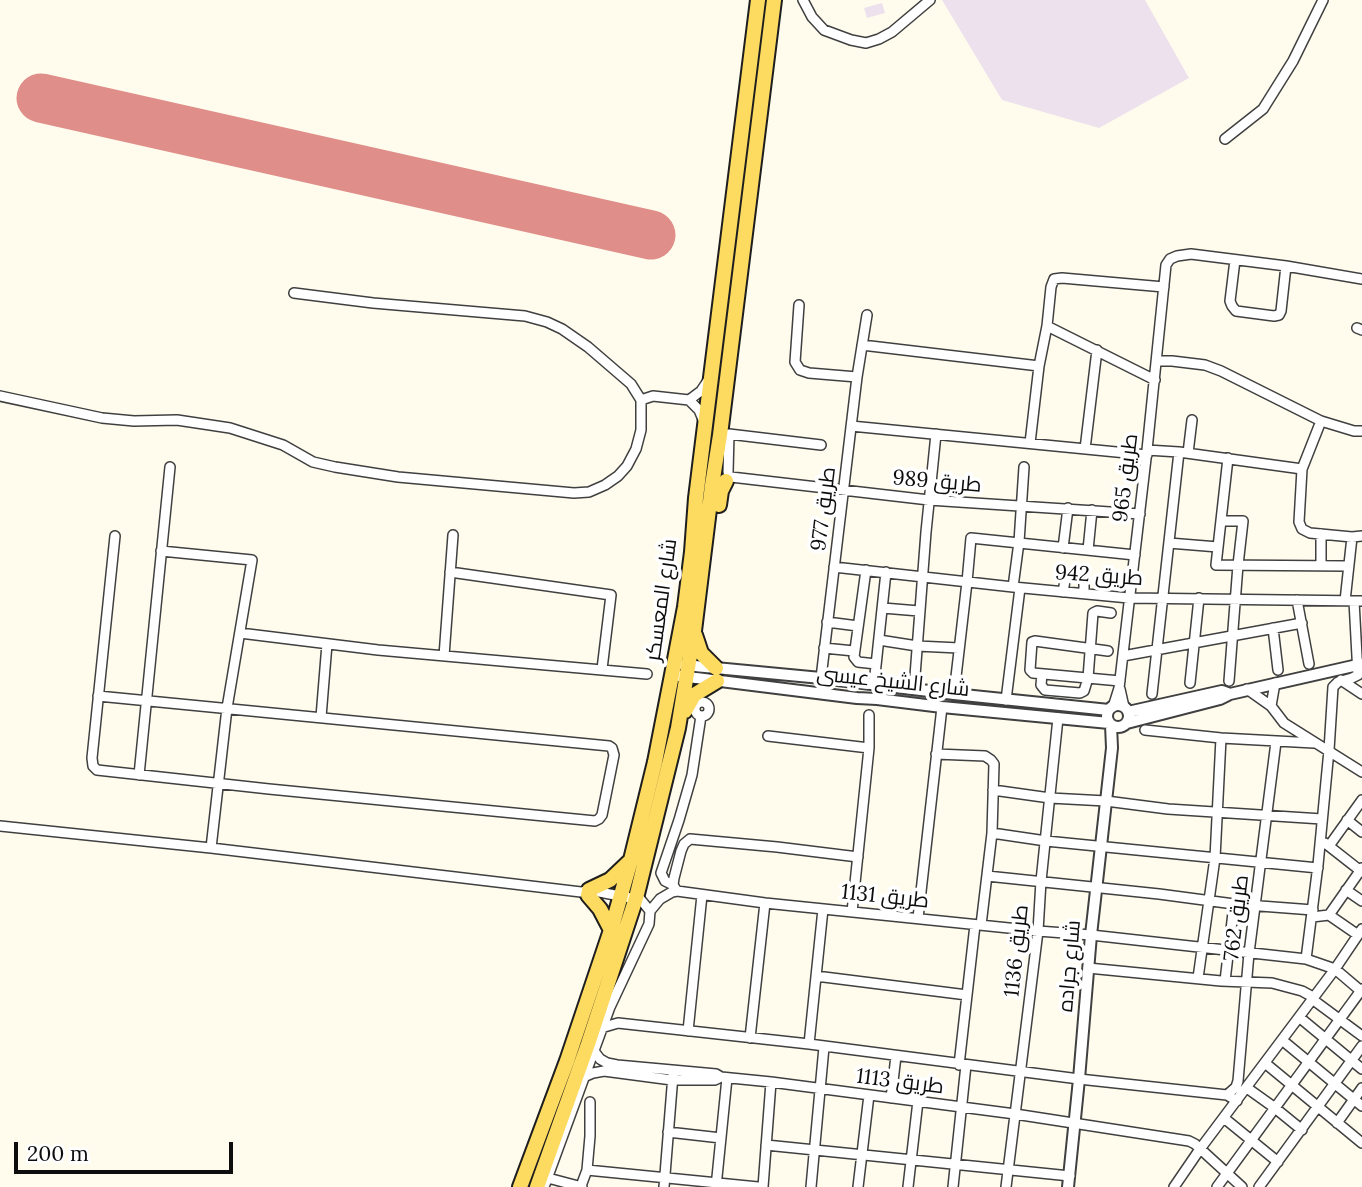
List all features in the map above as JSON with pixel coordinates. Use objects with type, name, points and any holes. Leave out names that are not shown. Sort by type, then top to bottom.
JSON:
[{"type":"main road","name":"شارع المعسكر","points":[[543,1184],[635,901],[678,728],[685,607],[705,425],[758,0]]},
{"type":"main road","name":"شارع المعسكر","points":[[520,1187],[567,1061],[611,930],[680,670],[694,631],[774,0]]},
{"type":"main road","points":[[706,538],[717,519],[721,491],[728,475],[718,451]]},
{"type":"main road","points":[[678,728],[694,695],[716,674],[698,648],[694,631]]},
{"type":"main road","points":[[611,930],[600,909],[586,892],[610,880],[631,860]]},
{"type":"street","points":[[803,0],[812,17],[824,30],[866,43],[892,32],[930,0]]},
{"type":"street","points":[[1225,139],[1263,109],[1293,61],[1323,0]]},
{"type":"street","name":"طريق 965","points":[[1118,717],[1166,265],[1170,259],[1191,254],[1234,260]]},
{"type":"street","points":[[1286,266],[1279,314],[1274,316],[1237,311],[1232,306],[1230,301],[1234,260],[1286,266],[1362,279]]},
{"type":"street","points":[[1030,443],[1039,366],[1054,279],[1164,287]]},
{"type":"street","points":[[0,396],[102,418],[134,421],[177,419],[230,428],[282,445],[313,462],[335,467],[398,477],[574,494],[589,492],[618,476],[636,449],[641,430],[641,400],[631,384],[588,347],[547,322],[525,316],[373,303],[294,293]]},
{"type":"street","points":[[799,305],[795,362],[800,370],[857,377]]},
{"type":"street","name":"طريق 977","points":[[821,678],[867,314]]},
{"type":"street","points":[[1047,327],[1155,380]]},
{"type":"street","points":[[862,345],[1039,366]]},
{"type":"street","points":[[1085,449],[1097,351]]},
{"type":"street","points":[[1157,361],[1205,365],[1321,421],[1362,431]]},
{"type":"street","points":[[689,400],[701,391],[711,375]]},
{"type":"street","points":[[641,400],[653,397],[689,400],[699,410],[705,425]]},
{"type":"street","points":[[1152,694],[1169,543],[1192,420]]},
{"type":"street","points":[[1306,959],[1318,868],[1333,687],[1341,680],[1358,675],[1354,601],[1348,566],[1357,537],[1310,533],[1302,529],[1299,522],[1302,468],[1321,421]]},
{"type":"street","points":[[851,426],[1085,449],[1184,453],[1302,468]]},
{"type":"street","points":[[728,475],[729,434],[821,445]]},
{"type":"street","points":[[914,689],[936,435]]},
{"type":"street","points":[[1228,458],[1216,565],[1348,566]]},
{"type":"street","points":[[139,775],[170,467]]},
{"type":"street","points":[[1006,699],[1017,588],[1024,467]]},
{"type":"street","name":"طريق 989","points":[[728,475],[929,500],[1140,514]]},
{"type":"street","points":[[1063,548],[1068,508]]},
{"type":"street","points":[[1088,550],[1092,510]]},
{"type":"street","points":[[1221,521],[1243,521],[1229,681]]},
{"type":"street","points":[[1321,534],[1321,566]]},
{"type":"street","points":[[444,656],[453,535]]},
{"type":"street","points":[[98,696],[611,747],[614,755],[602,815],[595,821],[100,770],[93,766],[92,758],[98,696],[116,536]]},
{"type":"street","points":[[954,694],[971,538],[1135,555]]},
{"type":"street","points":[[1169,543],[1218,547]]},
{"type":"street","points":[[161,551],[252,560],[227,708],[211,848]]},
{"type":"street","name":"طريق 942","points":[[834,567],[1017,588],[1129,597],[1354,601]]},
{"type":"street","points":[[866,570],[854,657],[858,662],[876,664]]},
{"type":"street","points":[[450,572],[611,595],[602,669]]},
{"type":"street","points":[[874,684],[886,572]]},
{"type":"street","points":[[1063,592],[1066,575],[1081,575],[1084,577],[1084,593]]},
{"type":"street","points":[[1190,683],[1199,598]]},
{"type":"street","points":[[1297,600],[1309,664]]},
{"type":"street","points":[[883,608],[919,611]]},
{"type":"street","points":[[1042,674],[1041,685],[1045,690],[1080,693],[1084,691],[1088,678],[1093,613],[1111,613]]},
{"type":"street","points":[[827,622],[858,626]]},
{"type":"street","points":[[1123,656],[1301,623]]},
{"type":"street","points":[[1273,628],[1278,670]]},
{"type":"street","points":[[240,633],[444,656],[647,674]]},
{"type":"street","points":[[879,640],[959,649]]},
{"type":"street","points":[[1108,651],[1035,641],[1032,642],[1030,670],[1033,673],[1120,684]]},
{"type":"street","points":[[321,717],[327,644]]},
{"type":"street","points":[[824,648],[854,652]]},
{"type":"street","name":"شارع الشيخ عيسى","points":[[680,670],[942,707],[1058,718],[1118,717],[1220,699],[1230,694],[1356,665]]},
{"type":"street","name":"شارع الشيخ عيسى","points":[[716,674],[821,678],[1006,699],[1118,717]]},
{"type":"street","points":[[1341,680],[1362,694]]},
{"type":"street","points":[[1271,706],[1275,683]]},
{"type":"street","points":[[1247,690],[1271,706],[1284,723],[1362,772]]},
{"type":"street","points":[[918,918],[942,707]]},
{"type":"street","points":[[852,912],[869,748],[869,715]]},
{"type":"street","points":[[675,888],[665,881],[661,873],[692,775],[701,716]]},
{"type":"street","name":"شارع جراده","points":[[1069,1181],[1091,935],[1112,748],[1118,717]]},
{"type":"street","name":"طريق 1136","points":[[1006,1187],[1038,931],[1058,718]]},
{"type":"street","points":[[1145,730],[1221,738],[1314,743]]},
{"type":"street","points":[[768,736],[869,748]]},
{"type":"street","points":[[1198,978],[1215,858],[1221,738]]},
{"type":"street","name":"طريق 762","points":[[1227,1095],[1236,1087],[1238,1081],[1249,953],[1276,742]]},
{"type":"street","points":[[936,754],[985,756],[994,764],[992,833],[967,995],[962,1107],[953,1187]]},
{"type":"street","points":[[993,790],[1168,809],[1322,819]]},
{"type":"street","points":[[1329,846],[1362,800]]},
{"type":"street","points":[[1347,820],[1362,832]]},
{"type":"street","points":[[0,827],[211,848],[586,892],[640,900],[650,911]]},
{"type":"street","points":[[992,833],[1045,841],[1318,868]]},
{"type":"street","points":[[674,837],[859,857]]},
{"type":"street","points":[[1320,838],[1361,870],[1329,915]]},
{"type":"street","points":[[590,1102],[587,1170],[581,1186],[543,1184],[601,1028],[649,924],[650,911],[675,888],[681,851],[690,839]]},
{"type":"street","points":[[987,876],[1329,915],[1359,937],[1174,1187]]},
{"type":"street","name":"طريق 1131","points":[[675,888],[702,895],[765,903],[1306,959],[1335,969]]},
{"type":"street","points":[[1346,890],[1362,901]]},
{"type":"street","points":[[688,1031],[702,895]]},
{"type":"street","points":[[750,1038],[765,903]]},
{"type":"street","points":[[1225,981],[1234,904]]},
{"type":"street","points":[[809,1044],[823,909]]},
{"type":"street","points":[[1088,968],[1272,984],[1302,991],[1362,1036]]},
{"type":"street","points":[[1217,1187],[1362,991],[1335,969]]},
{"type":"street","points":[[816,976],[967,995]]},
{"type":"street","points":[[610,1007],[615,1018],[622,1024]]},
{"type":"street","points":[[1299,1017],[1362,1069]]},
{"type":"street","points":[[601,1028],[622,1024],[809,1044],[962,1065],[1227,1095],[1237,1101]]},
{"type":"street","points":[[1282,1040],[1362,1106]]},
{"type":"street","points":[[1259,1187],[1362,1046]]},
{"type":"street","points":[[811,1187],[824,1047]]},
{"type":"street","name":"طريق 1113","points":[[594,1051],[607,1063],[673,1075]]},
{"type":"street","points":[[891,1098],[896,1056]]},
{"type":"street","points":[[1265,1063],[1362,1143]]},
{"type":"street","name":"طريق 1113","points":[[584,1077],[604,1071],[673,1075],[716,1074],[724,1078],[1075,1122],[1189,1142],[1200,1149]]},
{"type":"street","points":[[664,1182],[673,1075]]},
{"type":"street","points":[[716,1185],[724,1078]]},
{"type":"street","points":[[763,1187],[771,1082]]},
{"type":"street","points":[[1247,1088],[1302,1130]]},
{"type":"street","points":[[1337,1123],[1362,1088]]},
{"type":"street","points":[[859,1187],[869,1095]]},
{"type":"street","points":[[908,1187],[918,1101]]},
{"type":"street","points":[[1224,1118],[1278,1162]]},
{"type":"street","points":[[668,1132],[721,1138]]},
{"type":"street","points":[[766,1145],[1008,1169],[1069,1181]]},
{"type":"street","points":[[1200,1149],[1242,1187]]},
{"type":"street","points":[[587,1170],[664,1182],[758,1187]]},
{"type":"shaded area","points":[[942,0],[1145,0],[1189,78],[1099,128],[1002,100]]},
{"type":"shaded area","points":[[882,3],[885,13],[867,18],[864,8]]},
{"type":"runway","points":[[41,98],[651,235]]}]
